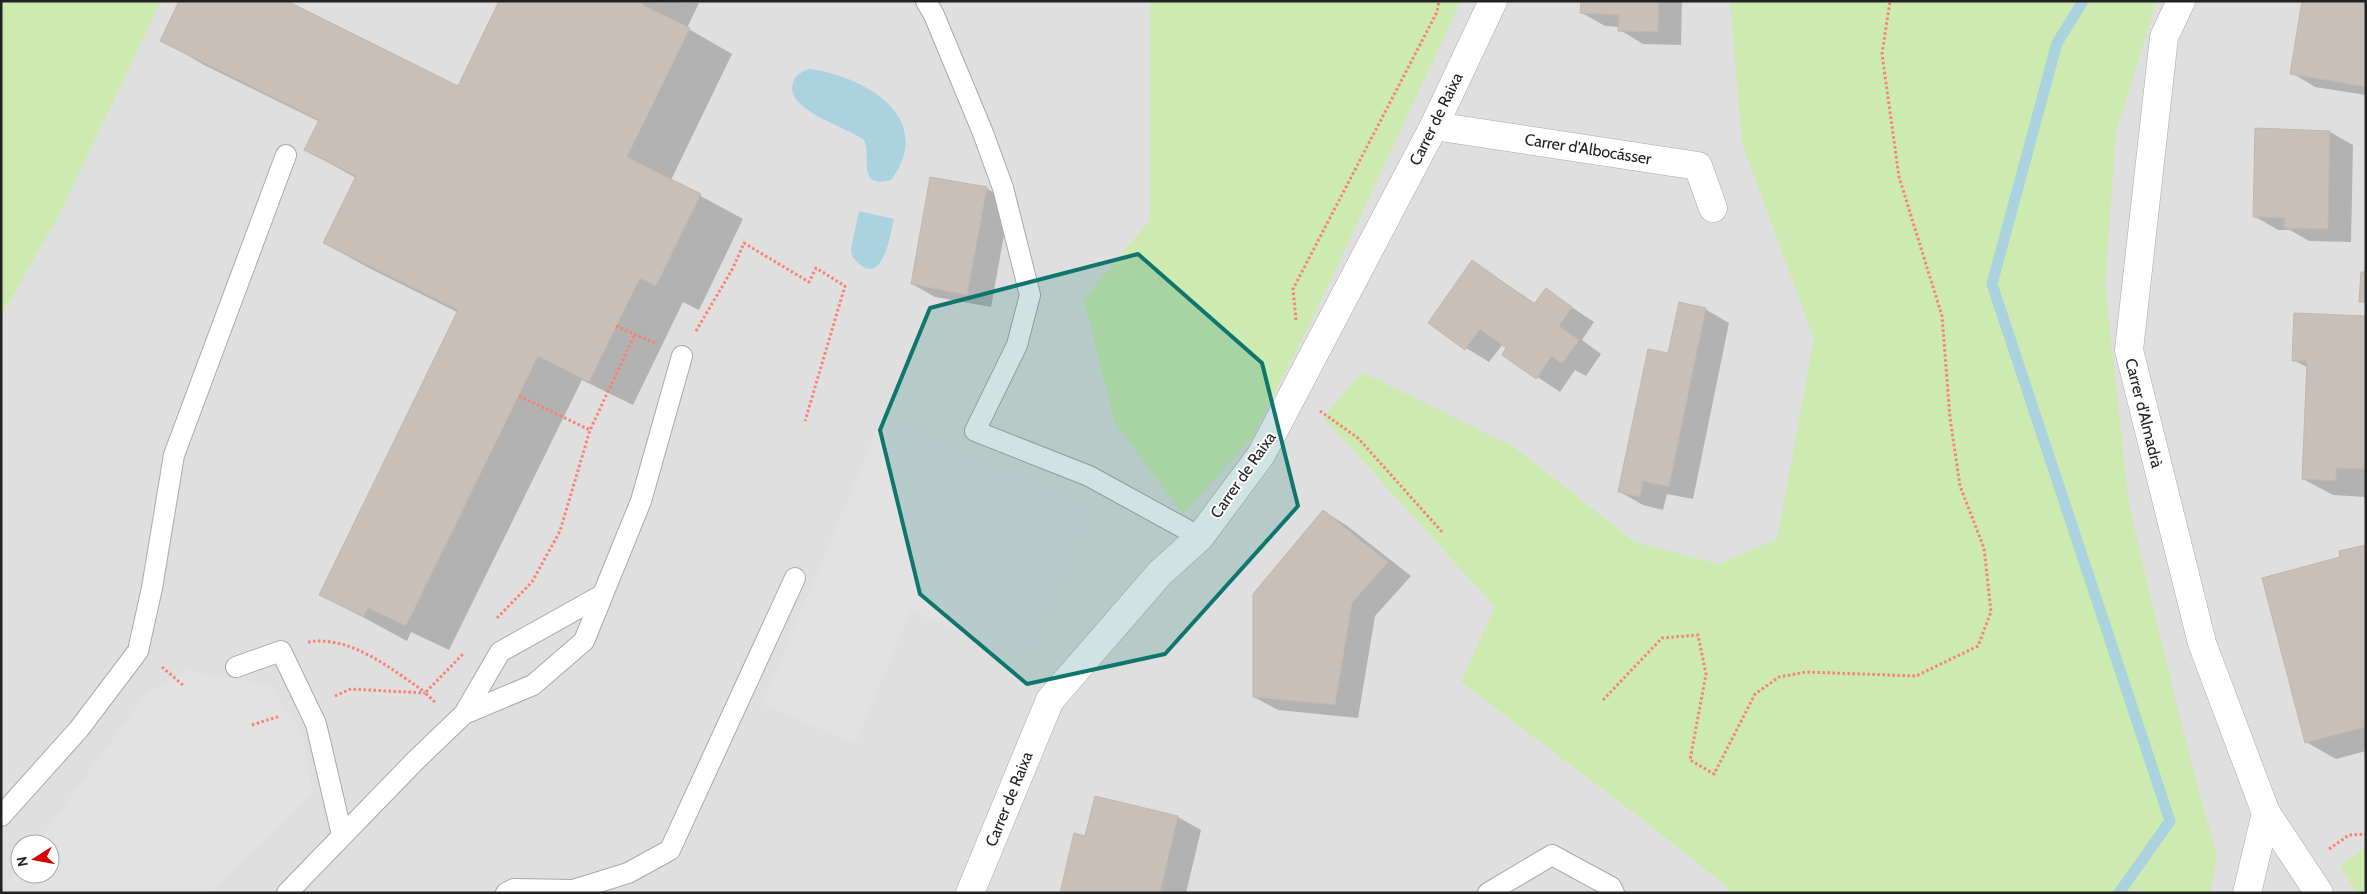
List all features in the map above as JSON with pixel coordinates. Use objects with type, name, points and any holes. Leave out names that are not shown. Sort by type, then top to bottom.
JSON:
[{"type":"street","name":"Carrer de Raixa","points":[[970,893],[1050,700],[1160,573],[1200,536],[1261,455],[1434,126],[1494,1]]},
{"type":"street","name":"Carrer d'Almadrà","points":[[2181,1],[2164,37],[2129,350],[2202,643],[2266,813],[2319,893]]},
{"type":"street","name":"Carrer d'Albocásser","points":[[1434,126],[1698,166],[1713,208]]},
{"type":"street","points":[[2247,893],[2266,813]]},
{"type":"lane","points":[[926,1],[946,42],[1003,188],[1030,294],[1017,345],[975,431],[1089,476],[1200,536]]},
{"type":"lane","points":[[1,816],[79,730],[138,651],[152,588],[174,455],[286,155]]},
{"type":"lane","points":[[464,714],[532,686],[584,641],[641,501],[682,356]]},
{"type":"lane","points":[[506,893],[514,889],[573,890],[628,873],[670,850],[795,578]]},
{"type":"lane","points":[[287,893],[342,835],[464,714],[500,652],[602,595]]},
{"type":"lane","points":[[236,667],[281,651],[316,724],[342,835]]},
{"type":"lane","points":[[1488,893],[1552,855],[1611,887],[1614,893]]},
{"type":"path","points":[[1438,1],[1437,12],[1292,289],[1294,318],[1305,333],[1314,356],[1320,411],[1358,438],[1443,534]]},
{"type":"path","points":[[1603,700],[1662,638],[1698,635],[1706,674],[1690,760],[1714,774],[1755,694],[1779,677],[1806,672],[1916,676],[1978,646],[1991,612],[1984,548],[1960,486],[1950,418],[1942,316],[1900,177],[1882,54],[1890,1]]},
{"type":"path","points":[[616,326],[682,356],[733,268],[744,242],[809,282],[816,268],[845,286],[805,422]]},
{"type":"path","points":[[532,582],[560,531],[590,430],[635,334]]},
{"type":"path","points":[[519,396],[590,430]]},
{"type":"path","points":[[307,642],[322,639],[368,654],[425,693],[351,689],[330,698]]},
{"type":"path","points":[[161,666],[183,685]]},
{"type":"path","points":[[252,725],[280,716]]},
{"type":"highlighted area","points":[[1138,254],[1262,363],[1298,506],[1165,654],[1027,684],[920,594],[880,430],[930,308]]},
{"type":"shaded area","points":[[1,1],[2366,1],[2366,893],[1,893]]},
{"type":"shaded area","points":[[883,416],[1097,507],[1031,662],[911,611],[855,744],[762,704]]},
{"type":"shaded area","points":[[187,670],[271,686],[304,737],[312,794],[212,893],[1,893],[10,880],[10,884],[60,884],[60,834],[43,834],[146,694]]},
{"type":"green space","points":[[1,1],[161,1],[59,215],[1,317]]},
{"type":"green space","points":[[1150,1],[1461,1],[1311,322],[1251,439],[1183,514],[1115,423],[1084,299],[1150,220]]},
{"type":"green space","points":[[1730,1],[2157,1],[2116,132],[2105,285],[2129,506],[2183,732],[2217,857],[2210,893],[1730,893],[1726,886],[1647,823],[1461,682],[1495,607],[1323,417],[1362,372],[1514,447],[1635,542],[1718,564],[1777,539],[1814,339],[1742,143]]},
{"type":"green space","points":[[2366,845],[2366,893],[2356,893],[2341,867]]},
{"type":"water","points":[[809,69],[830,73],[872,91],[888,104],[900,119],[905,137],[903,158],[891,180],[880,182],[873,180],[869,175],[864,140],[819,117],[798,101],[793,93],[794,80],[803,71]]},
{"type":"water","points":[[859,211],[894,219],[887,249],[877,266],[870,269],[862,266],[852,256],[851,248]]},
{"type":"building","points":[[179,1],[287,1],[458,86],[499,1],[645,1],[643,5],[690,28],[627,157],[701,194],[656,286],[640,278],[589,382],[538,356],[406,626],[368,608],[364,617],[319,595],[458,310],[323,243],[356,176],[304,150],[319,120],[160,41]]},
{"type":"building","points":[[1581,1],[1659,1],[1658,32],[1618,31],[1619,15],[1580,13]]},
{"type":"building","points":[[2302,1],[2366,1],[2366,87],[2290,74]]},
{"type":"building","points":[[2255,128],[2330,131],[2328,229],[2284,228],[2285,218],[2253,217]]},
{"type":"building","points":[[930,177],[987,187],[967,295],[911,284]]},
{"type":"building","points":[[1472,260],[1534,304],[1546,288],[1572,307],[1559,326],[1579,340],[1562,364],[1552,356],[1536,379],[1502,355],[1506,348],[1480,329],[1465,350],[1428,323]]},
{"type":"building","points":[[2361,272],[2366,272],[2366,302],[2359,302]]},
{"type":"building","points":[[1679,302],[1706,308],[1669,487],[1643,481],[1640,497],[1618,492],[1648,349],[1668,353]]},
{"type":"building","points":[[2294,313],[2366,316],[2366,469],[2336,468],[2336,481],[2302,479],[2307,361],[2292,361]]},
{"type":"building","points":[[1323,510],[1388,562],[1352,603],[1335,705],[1253,697],[1253,594]]},
{"type":"building","points":[[2366,545],[2366,727],[2305,743],[2262,578],[2340,557],[2339,551]]},
{"type":"building","points":[[1095,796],[1178,816],[1160,893],[1060,893],[1074,833],[1085,836]]},
{"type":"waterway","points":[[2083,1],[2057,43],[1992,284],[2170,821],[2119,893]]}]
